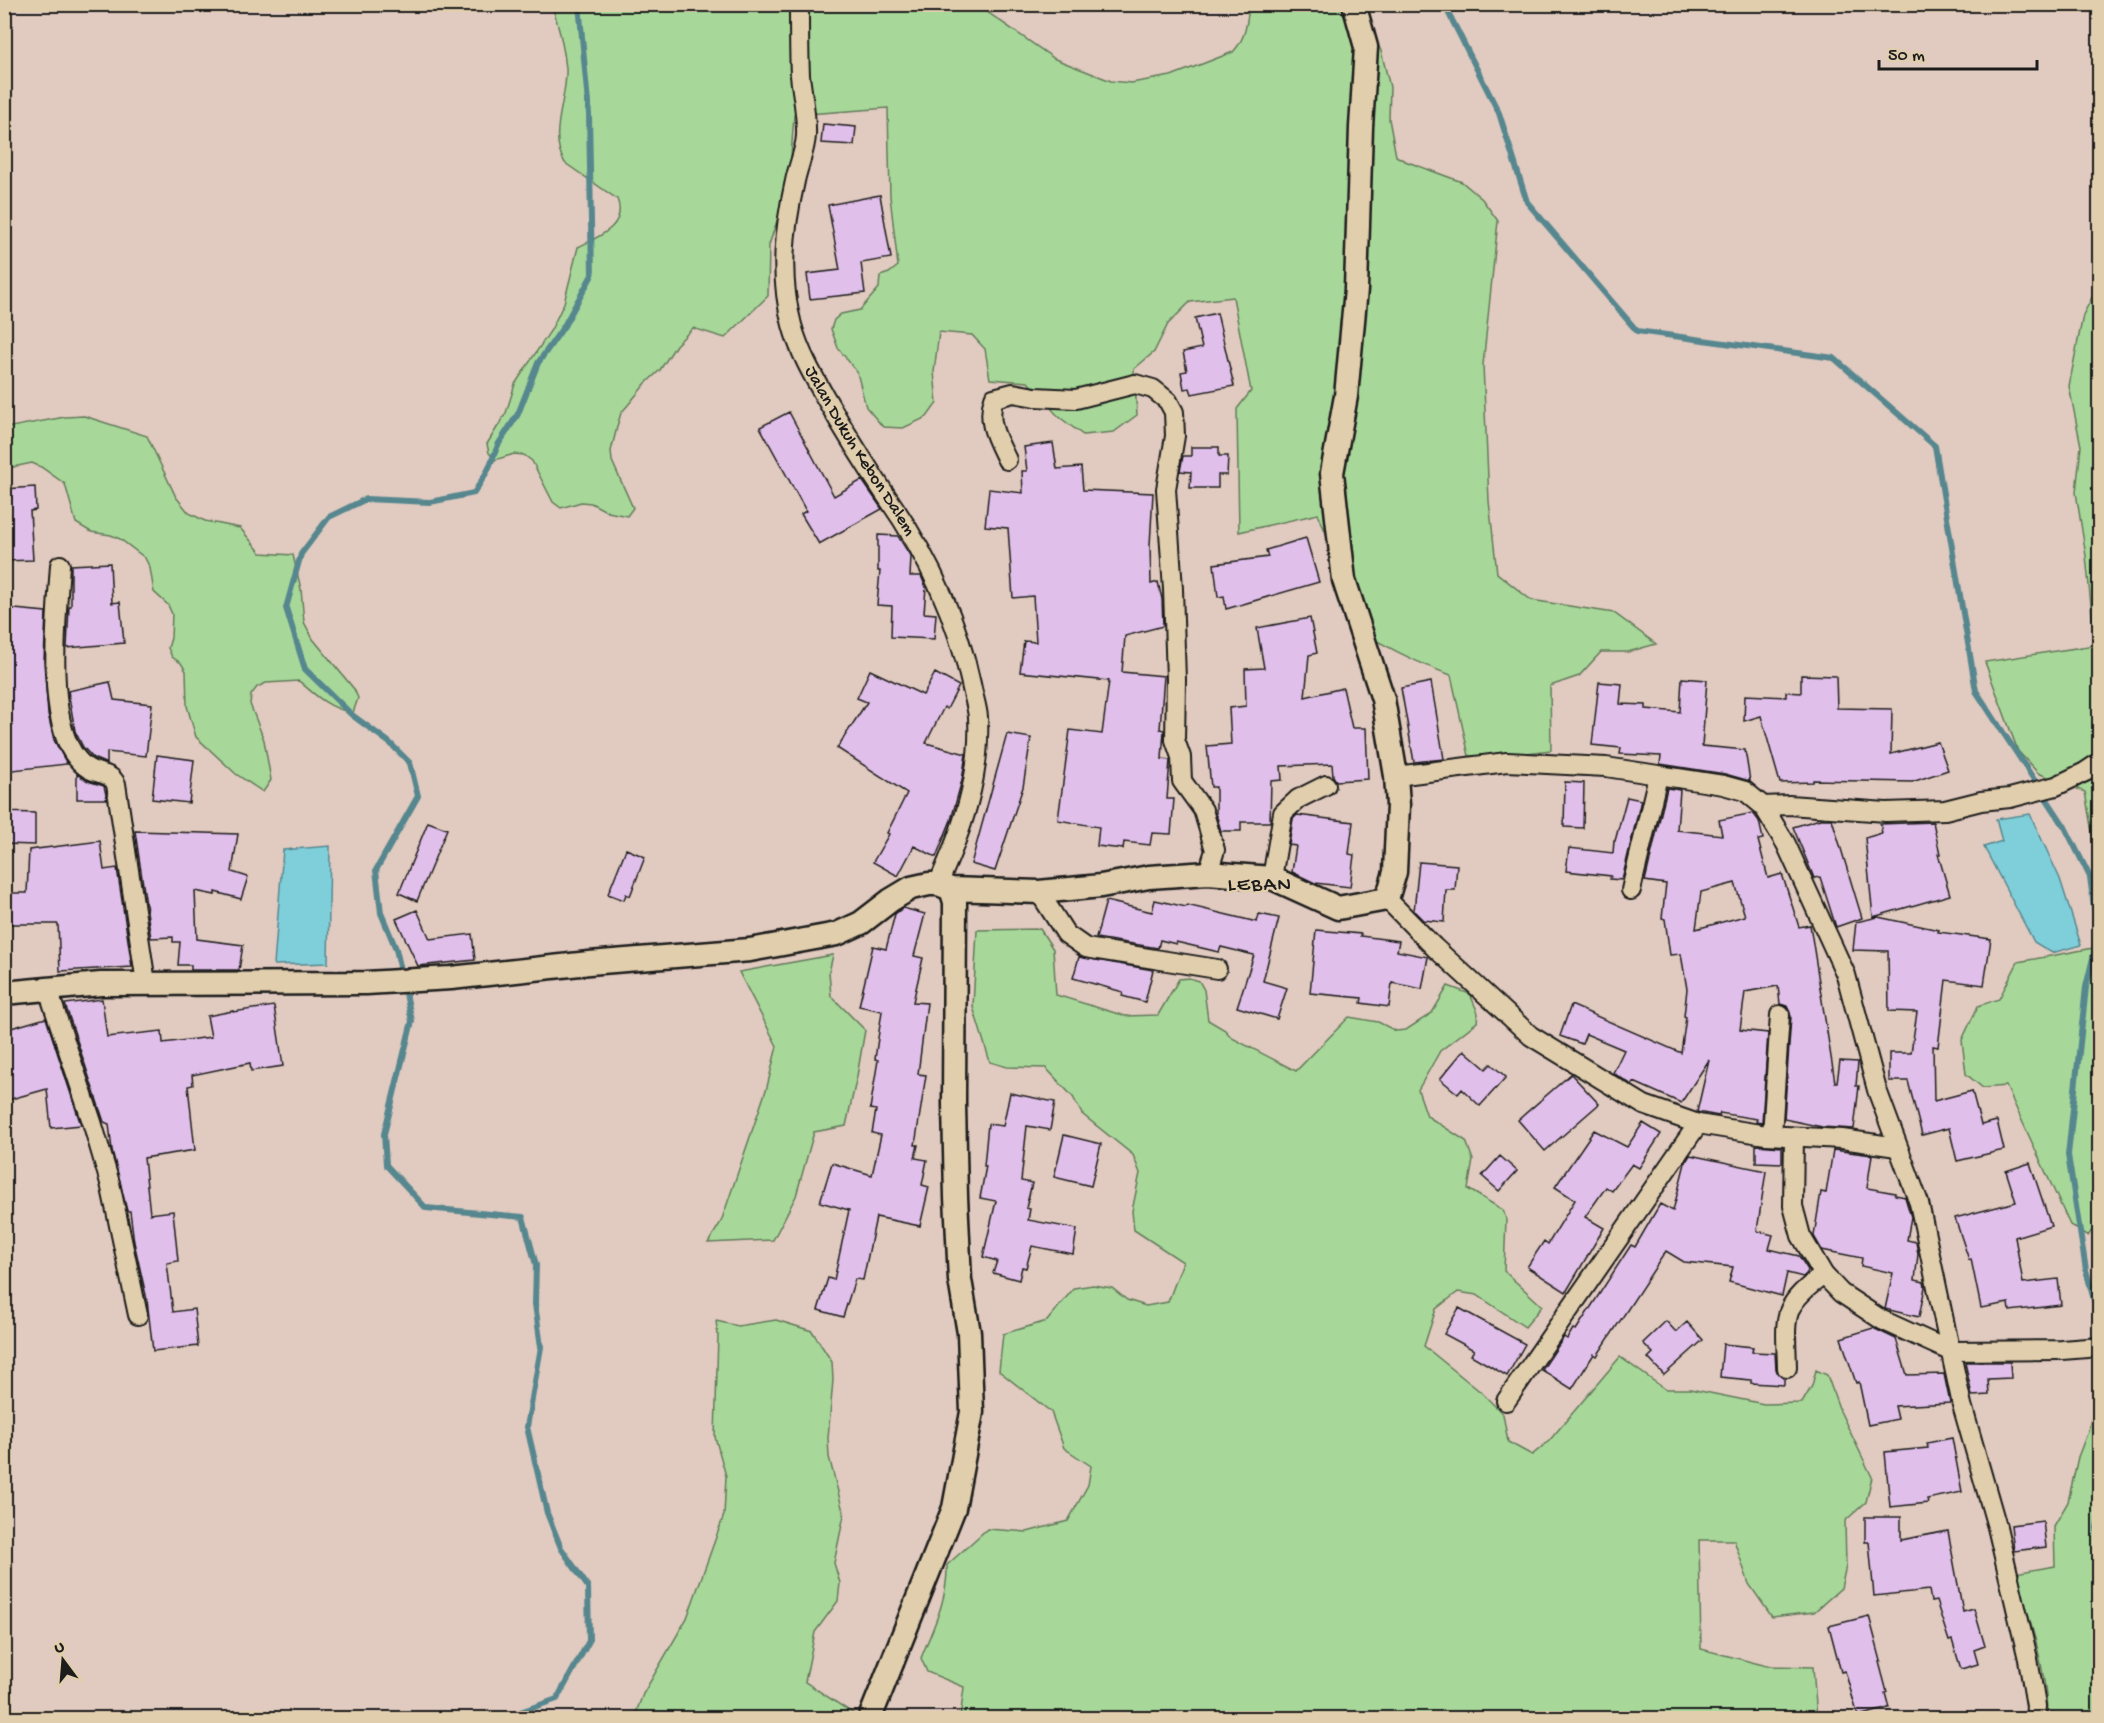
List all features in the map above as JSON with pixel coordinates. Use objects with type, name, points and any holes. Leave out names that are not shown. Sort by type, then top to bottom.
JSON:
[{"type":"street","name":"Jalan Dukuh Kebon Dalem","points":[[799,4],[800,76],[806,116],[806,138],[786,222],[783,248],[785,291],[790,318],[801,352],[814,378],[854,448],[905,523],[942,596],[965,653],[978,715],[977,753],[972,787],[944,886]]},
{"type":"street","points":[[1354,4],[1366,47],[1356,289],[1346,396],[1332,473],[1344,580],[1383,699],[1396,776],[1398,805],[1395,872],[1387,899]]},
{"type":"street","points":[[1007,460],[992,428],[990,409],[994,398],[1013,393],[1076,399],[1135,384],[1153,389],[1168,401],[1174,412],[1175,436],[1166,489],[1173,590],[1175,740],[1181,757],[1182,781],[1203,810],[1215,850],[1208,873]]},
{"type":"street","points":[[60,565],[55,666],[56,688],[63,728],[69,746],[80,762],[89,769],[110,776],[116,784],[146,983]]},
{"type":"street","points":[[1396,776],[1507,762],[1606,767],[1734,788],[1745,791],[1763,806],[1786,844],[1846,975],[1878,1090],[1918,1203],[1950,1351],[2028,1659],[2036,1706],[2035,1719]]},
{"type":"street","points":[[1763,806],[1790,805],[1887,812],[1945,810],[1981,801],[2010,798],[2056,786],[2100,762]]},
{"type":"street","points":[[1631,890],[1658,776]]},
{"type":"street","points":[[1272,878],[1283,813],[1298,799],[1326,785]]},
{"type":"street","points":[[4,993],[101,984],[366,983],[451,978],[589,963],[750,950],[837,934],[861,923],[911,888],[928,884],[1039,892],[1101,886],[1149,877],[1208,873],[1272,878],[1338,908],[1387,899]]},
{"type":"street","points":[[870,1719],[954,1508],[972,1413],[969,1334],[960,1280],[956,1197],[954,1104],[956,902],[944,886]]},
{"type":"street","points":[[1039,892],[1066,934],[1086,948],[1217,969]]},
{"type":"street","points":[[1387,899],[1434,947],[1531,1036],[1644,1106],[1698,1124],[1772,1135],[1842,1139],[1897,1147]]},
{"type":"street","points":[[48,990],[110,1183],[138,1315]]},
{"type":"street","points":[[1772,1135],[1780,1015]]},
{"type":"street","points":[[1506,1401],[1698,1124]]},
{"type":"street","points":[[1794,1137],[1792,1206],[1801,1236],[1824,1275],[1841,1293],[1882,1320],[1950,1351],[2062,1350],[2100,1347]]},
{"type":"street","points":[[1787,1368],[1786,1321],[1789,1308],[1805,1288],[1824,1275]]},
{"type":"green space","points":[[552,5],[977,5],[1055,59],[1111,81],[1131,83],[1171,76],[1233,52],[1243,36],[1249,5],[1355,5],[1363,12],[1381,51],[1390,87],[1389,119],[1396,156],[1462,182],[1482,199],[1498,221],[1483,365],[1489,501],[1497,573],[1531,600],[1614,613],[1656,644],[1628,652],[1601,652],[1579,676],[1550,686],[1551,750],[1503,756],[1469,756],[1451,675],[1410,658],[1345,623],[1335,555],[1318,514],[1239,532],[1237,409],[1251,391],[1233,297],[1190,302],[1168,324],[1154,352],[1134,369],[1137,415],[1114,432],[1083,435],[1058,416],[1028,382],[990,379],[985,349],[972,335],[939,332],[934,372],[937,403],[927,417],[903,428],[883,427],[866,407],[857,372],[838,348],[831,329],[834,320],[841,314],[860,310],[879,288],[880,276],[898,266],[890,196],[888,108],[794,115],[789,185],[769,245],[768,296],[725,338],[693,328],[676,345],[660,370],[621,413],[611,451],[612,461],[633,508],[627,516],[608,512],[591,503],[581,502],[561,508],[553,502],[532,461],[524,455],[514,454],[495,460],[489,453],[487,444],[506,413],[515,384],[551,330],[564,303],[578,247],[602,235],[615,223],[618,216],[617,199],[565,163],[560,152],[558,128],[566,68]]},
{"type":"green space","points":[[2099,284],[2099,887],[2097,861],[2085,792],[2038,773],[2018,751],[1985,662],[2095,645],[2086,556],[2076,492],[2081,446],[2069,386],[2083,315]]},
{"type":"green space","points":[[84,416],[147,436],[176,497],[189,513],[205,521],[240,528],[261,553],[293,555],[301,589],[304,622],[313,639],[354,689],[358,698],[353,713],[330,705],[299,681],[266,683],[257,687],[251,695],[250,704],[264,740],[271,780],[263,792],[236,774],[196,737],[187,706],[186,671],[181,663],[172,657],[168,648],[171,638],[172,614],[168,605],[154,592],[150,568],[145,558],[120,539],[91,532],[76,523],[65,484],[41,467],[32,463],[5,471],[5,428],[65,417]]},
{"type":"green space","points":[[1040,929],[1053,949],[1056,995],[1125,1016],[1158,1015],[1179,979],[1189,978],[1199,981],[1204,990],[1208,1020],[1225,1030],[1232,1038],[1296,1071],[1349,1017],[1378,1022],[1396,1031],[1406,1030],[1432,1013],[1448,986],[1470,994],[1478,1013],[1477,1022],[1440,1051],[1418,1090],[1427,1116],[1466,1141],[1473,1160],[1468,1189],[1503,1210],[1506,1219],[1504,1271],[1542,1306],[1525,1327],[1477,1295],[1458,1292],[1436,1309],[1424,1346],[1482,1393],[1503,1414],[1508,1442],[1532,1455],[1549,1441],[1620,1357],[1665,1389],[1690,1389],[1764,1404],[1802,1403],[1812,1386],[1816,1370],[1827,1375],[1840,1411],[1872,1477],[1866,1502],[1845,1521],[1846,1566],[1841,1588],[1814,1612],[1772,1617],[1749,1584],[1734,1540],[1699,1540],[1701,1649],[1767,1666],[1813,1667],[1817,1718],[960,1718],[964,1687],[927,1672],[921,1658],[942,1601],[947,1565],[987,1529],[1027,1532],[1068,1521],[1088,1485],[1091,1466],[1064,1448],[1051,1412],[999,1371],[1003,1334],[1047,1321],[1074,1288],[1093,1285],[1112,1288],[1127,1300],[1146,1306],[1168,1302],[1183,1262],[1134,1230],[1132,1211],[1140,1173],[1133,1155],[1082,1114],[1073,1097],[1046,1068],[1007,1067],[990,1062],[973,1007],[977,930]]},
{"type":"green space","points":[[2099,947],[2100,1219],[2088,1236],[2070,1225],[2006,1086],[1983,1088],[1966,1074],[1962,1040],[1978,1006],[1999,999],[2018,962]]},
{"type":"green space","points":[[833,955],[829,972],[831,996],[865,1030],[846,1126],[814,1132],[796,1196],[773,1240],[708,1243],[721,1222],[767,1087],[777,1046],[739,972]]},
{"type":"green space","points":[[776,1320],[812,1331],[832,1362],[833,1380],[828,1438],[829,1457],[844,1515],[834,1563],[840,1583],[838,1601],[815,1632],[805,1682],[860,1718],[634,1718],[643,1694],[687,1618],[724,1515],[726,1476],[715,1437],[718,1335],[716,1321],[738,1326]]},
{"type":"green space","points":[[2095,1364],[2099,1364],[2099,1718],[2062,1718],[2047,1710],[2040,1657],[2015,1573],[2055,1566],[2054,1526],[2068,1502],[2078,1457],[2098,1394]]},
{"type":"water","points":[[2030,814],[2060,879],[2081,945],[2052,953],[2034,942],[1984,847],[2002,841],[1996,819]]},
{"type":"water","points":[[330,846],[328,963],[274,965],[283,850]]},
{"type":"building","points":[[823,124],[856,127],[854,145],[821,143]]},
{"type":"building","points":[[880,195],[891,258],[861,263],[865,293],[810,299],[807,274],[840,270],[828,205]]},
{"type":"building","points":[[1217,313],[1234,386],[1192,394],[1190,388],[1184,389],[1181,372],[1187,371],[1183,352],[1202,348],[1195,318]]},
{"type":"building","points":[[789,412],[834,496],[862,480],[882,509],[819,544],[801,514],[806,511],[760,427]]},
{"type":"building","points":[[1053,443],[1057,469],[1081,467],[1083,490],[1153,493],[1150,545],[1151,584],[1158,582],[1162,599],[1163,626],[1125,636],[1122,672],[1164,676],[1160,729],[1164,730],[1162,759],[1170,760],[1167,799],[1174,799],[1171,834],[1152,833],[1150,845],[1124,842],[1123,849],[1097,846],[1099,827],[1058,820],[1070,730],[1102,734],[1109,681],[1020,672],[1024,641],[1036,642],[1033,596],[1013,598],[1008,528],[985,526],[989,489],[1023,493],[1022,471],[1027,471],[1024,447]]},
{"type":"building","points":[[1191,447],[1219,447],[1219,456],[1228,456],[1227,475],[1218,475],[1218,488],[1190,488],[1191,472],[1180,471],[1183,456],[1191,456]]},
{"type":"building","points":[[35,487],[36,510],[30,511],[33,560],[4,561],[4,489]]},
{"type":"building","points":[[878,535],[898,536],[911,557],[910,576],[921,576],[926,587],[924,613],[936,614],[934,639],[891,637],[892,606],[877,605],[880,571],[878,571]]},
{"type":"building","points":[[1306,538],[1319,582],[1226,609],[1224,596],[1218,597],[1214,564],[1268,557],[1266,550]]},
{"type":"building","points":[[110,563],[112,603],[120,602],[124,643],[67,648],[69,606],[71,606],[71,565]]},
{"type":"building","points":[[4,608],[46,612],[44,662],[48,714],[54,740],[67,764],[4,771]]},
{"type":"building","points":[[1310,618],[1317,653],[1309,655],[1305,697],[1343,688],[1352,728],[1366,728],[1368,779],[1336,781],[1332,764],[1281,766],[1282,780],[1271,781],[1270,822],[1241,822],[1241,831],[1221,831],[1216,814],[1216,787],[1211,787],[1207,746],[1231,744],[1229,708],[1246,706],[1245,669],[1264,668],[1257,628]]},
{"type":"building","points":[[870,670],[923,695],[935,673],[959,686],[947,709],[944,707],[926,743],[966,754],[962,780],[951,820],[936,857],[914,846],[898,876],[873,862],[889,834],[887,833],[907,793],[837,748],[867,702],[857,698]]},
{"type":"building","points":[[1801,675],[1836,676],[1837,708],[1892,709],[1891,754],[1938,742],[1948,770],[1912,782],[1813,780],[1813,782],[1780,783],[1761,716],[1744,721],[1745,695],[1786,697],[1786,692],[1801,693]]},
{"type":"building","points":[[1682,678],[1707,680],[1702,746],[1745,750],[1750,781],[1725,774],[1660,764],[1661,756],[1620,754],[1621,748],[1592,745],[1599,682],[1622,684],[1620,704],[1646,705],[1646,709],[1680,712]]},
{"type":"building","points":[[110,682],[114,700],[152,704],[146,756],[107,752],[107,764],[93,758],[83,747],[75,731],[68,691]]},
{"type":"building","points":[[1431,682],[1444,759],[1414,762],[1401,688]]},
{"type":"building","points":[[1007,734],[1031,738],[1023,787],[995,871],[971,864]]},
{"type":"building","points":[[157,755],[194,760],[189,803],[152,799]]},
{"type":"building","points":[[77,774],[88,781],[104,786],[107,799],[77,799]]},
{"type":"building","points":[[1565,782],[1584,783],[1583,828],[1564,827]]},
{"type":"building","points":[[1667,788],[1680,790],[1677,830],[1722,835],[1719,820],[1753,813],[1759,821],[1763,839],[1758,840],[1768,878],[1782,874],[1799,927],[1810,925],[1835,1082],[1837,1082],[1840,1061],[1858,1062],[1856,1086],[1859,1086],[1854,1129],[1822,1127],[1784,1119],[1791,1016],[1787,1006],[1780,1004],[1778,986],[1745,992],[1740,1030],[1768,1033],[1762,1123],[1756,1122],[1757,1119],[1697,1112],[1709,1060],[1681,1103],[1634,1082],[1632,1085],[1613,1073],[1624,1050],[1586,1034],[1582,1044],[1560,1036],[1571,1005],[1681,1053],[1687,989],[1681,954],[1670,955],[1665,919],[1662,918],[1666,884],[1645,881]],"holes":[[[1735,883],[1745,916],[1696,929],[1701,892]]]},
{"type":"building","points":[[1627,797],[1641,800],[1622,880],[1610,879],[1611,876],[1566,871],[1569,848],[1613,853],[1614,841]]},
{"type":"building","points":[[4,812],[35,813],[35,845],[4,844]]},
{"type":"building","points":[[1297,815],[1353,822],[1349,854],[1354,855],[1350,887],[1315,883],[1292,872],[1296,846],[1289,845],[1293,819]]},
{"type":"building","points":[[1820,819],[1832,819],[1862,918],[1836,927],[1820,877],[1814,878],[1793,827]]},
{"type":"building","points":[[428,822],[447,829],[417,901],[399,893]]},
{"type":"building","points":[[1933,822],[1940,854],[1938,854],[1950,895],[1873,917],[1865,838],[1882,833],[1880,824]]},
{"type":"building","points":[[135,831],[238,834],[232,872],[248,877],[241,899],[215,892],[215,895],[195,891],[197,939],[243,945],[239,970],[191,970],[191,965],[178,965],[180,942],[173,942],[173,937],[151,938]]},
{"type":"building","points":[[100,841],[104,870],[117,868],[132,967],[60,971],[58,924],[11,924],[11,893],[27,893],[29,850]]},
{"type":"building","points":[[626,849],[645,857],[630,896],[626,894],[624,900],[608,894]]},
{"type":"building","points":[[1419,862],[1457,865],[1455,890],[1446,890],[1444,922],[1423,920],[1414,911]]},
{"type":"building","points":[[1155,900],[1186,907],[1187,905],[1257,922],[1259,914],[1279,918],[1263,981],[1287,988],[1277,1019],[1237,1007],[1254,955],[1221,947],[1219,952],[1160,940],[1158,948],[1096,938],[1106,901],[1152,912]]},
{"type":"building","points":[[903,908],[925,914],[914,956],[923,958],[913,1002],[927,1003],[918,1074],[926,1075],[915,1158],[927,1160],[922,1185],[929,1187],[920,1226],[876,1217],[863,1280],[855,1279],[843,1317],[818,1310],[828,1278],[834,1280],[849,1210],[820,1202],[832,1163],[872,1175],[881,1135],[872,1133],[876,1110],[870,1109],[878,1060],[875,1059],[882,1011],[859,1006],[873,946],[886,949],[895,914]]},
{"type":"building","points":[[417,910],[430,939],[472,934],[475,960],[418,966],[396,919]]},
{"type":"building","points":[[1878,917],[1939,930],[1938,932],[1991,939],[1984,985],[1946,980],[1938,1047],[1933,1046],[1934,1101],[1972,1091],[1981,1125],[1997,1121],[2004,1150],[1957,1161],[1949,1128],[1922,1135],[1908,1081],[1889,1081],[1889,1053],[1911,1053],[1917,1012],[1889,1011],[1888,951],[1853,950],[1856,922]]},
{"type":"building","points":[[1316,930],[1361,934],[1360,936],[1399,941],[1397,951],[1428,957],[1422,989],[1392,983],[1389,1007],[1361,1003],[1362,998],[1310,993]]},
{"type":"building","points":[[1079,957],[1153,970],[1145,1002],[1122,996],[1123,992],[1073,978]]},
{"type":"building","points":[[102,999],[107,1037],[162,1031],[163,1043],[211,1037],[207,1016],[274,1006],[283,1066],[251,1071],[250,1063],[192,1075],[193,1085],[188,1086],[195,1150],[144,1158],[150,1214],[173,1211],[178,1261],[167,1263],[173,1312],[194,1309],[198,1346],[153,1351],[147,1300],[134,1242],[130,1211],[127,1211],[112,1150],[109,1124],[104,1122],[65,1004]]},
{"type":"building","points":[[46,1018],[81,1125],[51,1128],[47,1089],[4,1101],[4,1030]]},
{"type":"building","points":[[1464,1050],[1486,1069],[1491,1064],[1506,1077],[1480,1106],[1462,1089],[1458,1094],[1440,1079]]},
{"type":"building","points":[[1571,1074],[1599,1104],[1545,1151],[1518,1120]]},
{"type":"building","points":[[1010,1093],[1055,1102],[1050,1130],[1027,1126],[1021,1181],[1032,1183],[1026,1208],[1030,1209],[1028,1220],[1077,1229],[1073,1254],[1032,1246],[1026,1268],[1022,1267],[1019,1280],[993,1273],[997,1261],[983,1257],[996,1201],[980,1198],[986,1166],[984,1166],[988,1124],[1003,1126]]},
{"type":"building","points":[[1643,1123],[1661,1134],[1639,1168],[1632,1164],[1612,1191],[1606,1187],[1585,1217],[1604,1228],[1566,1292],[1527,1267],[1544,1241],[1548,1244],[1575,1200],[1555,1187],[1594,1130],[1627,1147]]},
{"type":"building","points":[[1064,1135],[1101,1144],[1091,1186],[1054,1177]]},
{"type":"building","points":[[1756,1145],[1782,1147],[1782,1163],[1756,1162]]},
{"type":"building","points":[[1833,1150],[1872,1155],[1867,1188],[1905,1197],[1911,1217],[1907,1240],[1916,1242],[1918,1254],[1915,1280],[1924,1282],[1925,1287],[1919,1317],[1885,1309],[1893,1273],[1861,1266],[1862,1258],[1822,1250],[1814,1236],[1821,1192],[1826,1193]]},
{"type":"building","points":[[1690,1155],[1766,1171],[1757,1231],[1773,1235],[1769,1249],[1799,1256],[1808,1270],[1807,1273],[1803,1277],[1787,1273],[1782,1296],[1729,1282],[1733,1267],[1684,1262],[1666,1251],[1597,1356],[1594,1354],[1572,1389],[1542,1370],[1564,1337],[1567,1339],[1573,1329],[1576,1330],[1631,1245],[1635,1247],[1660,1204],[1673,1211],[1685,1163]]},
{"type":"building","points":[[1500,1156],[1517,1171],[1499,1191],[1482,1176]]},
{"type":"building","points":[[2030,1163],[2051,1226],[2015,1237],[2023,1283],[2058,1279],[2061,1305],[2010,1311],[2009,1303],[1981,1308],[1971,1259],[1969,1260],[1955,1218],[2016,1202],[2006,1171]]},
{"type":"building","points":[[1459,1308],[1525,1344],[1507,1376],[1471,1355],[1474,1350],[1444,1334]]},
{"type":"building","points":[[1666,1321],[1676,1332],[1687,1322],[1703,1340],[1664,1375],[1648,1358],[1653,1353],[1643,1343]]},
{"type":"building","points":[[1873,1328],[1896,1339],[1907,1375],[1944,1374],[1950,1403],[1895,1406],[1898,1419],[1868,1425],[1859,1382],[1856,1383],[1841,1338]]},
{"type":"building","points":[[1723,1344],[1753,1347],[1752,1352],[1775,1353],[1776,1369],[1784,1379],[1784,1385],[1751,1383],[1751,1380],[1720,1377]]},
{"type":"building","points":[[1965,1362],[2010,1362],[2011,1378],[1988,1379],[1989,1395],[1972,1396]]},
{"type":"building","points":[[1952,1438],[1962,1492],[1927,1499],[1928,1503],[1890,1507],[1885,1452],[1928,1448],[1927,1443]]},
{"type":"building","points":[[1865,1517],[1901,1517],[1901,1540],[1948,1531],[1963,1612],[1974,1609],[1985,1646],[1974,1650],[1978,1664],[1961,1669],[1936,1601],[1931,1602],[1929,1590],[1874,1596],[1869,1542],[1865,1542]]},
{"type":"building","points":[[2043,1521],[2046,1547],[2014,1551],[2011,1525]]},
{"type":"building","points":[[1869,1616],[1881,1661],[1879,1662],[1889,1708],[1858,1716],[1845,1671],[1841,1672],[1829,1626]]},
{"type":"waterway","points":[[402,975],[396,949],[381,913],[376,870],[418,796],[410,763],[390,743],[352,715],[305,669],[286,608],[301,554],[329,517],[366,499],[430,502],[474,493],[488,470],[498,445],[518,414],[538,363],[564,326],[592,275],[589,114],[579,4]]},
{"type":"waterway","points":[[1444,4],[1499,113],[1527,202],[1637,331],[1834,358],[1935,446],[1976,691],[2065,827],[2090,877],[2098,937],[2086,987],[2068,1155],[2086,1270],[2100,1323]]},
{"type":"waterway","points":[[404,985],[412,1021],[384,1134],[386,1165],[426,1208],[523,1217],[536,1265],[535,1304],[541,1347],[527,1427],[547,1513],[561,1548],[588,1587],[589,1641],[557,1699],[503,1718]]},
{"type":"waterway","points":[[2100,1512],[2097,1528],[2100,1545]]},
{"type":"district","name":"LEBAN","points":[[1260,886]]}]
